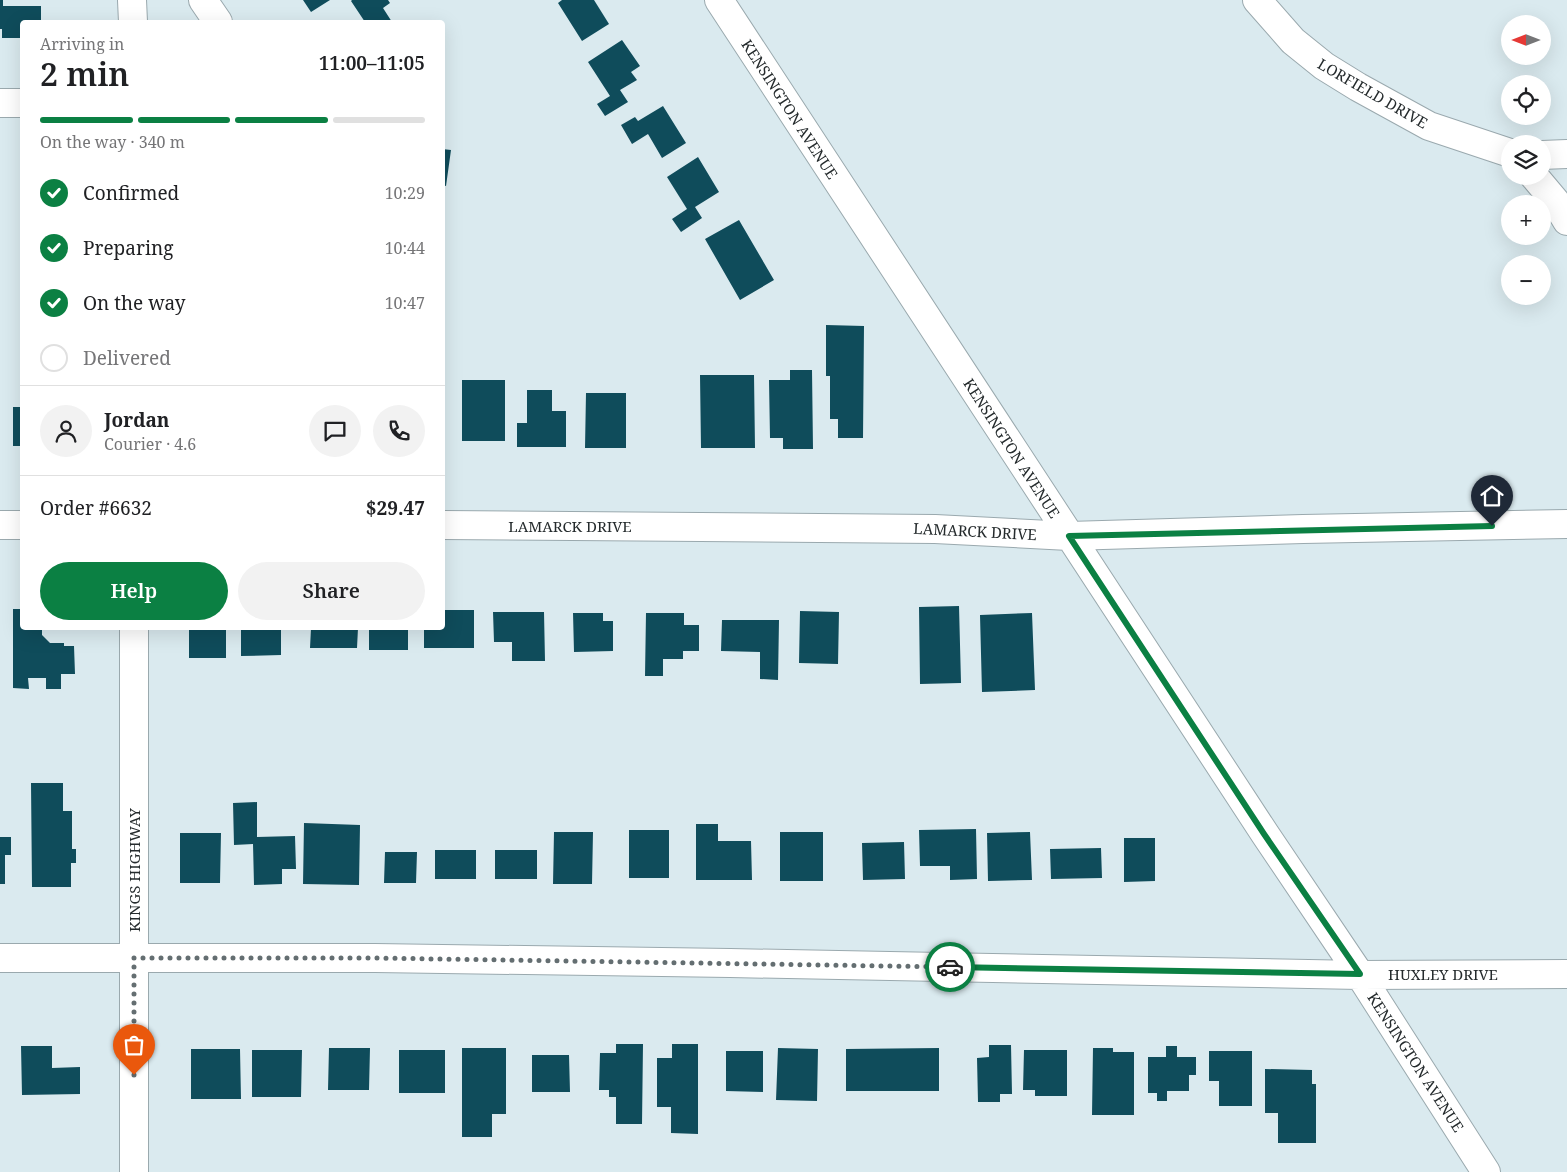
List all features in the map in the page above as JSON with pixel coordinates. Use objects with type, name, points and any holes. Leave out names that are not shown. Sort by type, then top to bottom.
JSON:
[{"type":"street","points":[[132,0],[132,20]]},
{"type":"street","points":[[203,0],[217,20]]},
{"type":"street","name":"KENSINGTON AVENUE","points":[[719,0],[1264,834],[1360,974],[1486,1172]]},
{"type":"street","name":"LORFIELD DRIVE","points":[[1257,0],[1293,41],[1324,66],[1349,82],[1429,126],[1501,150]]},
{"type":"street","points":[[0,103],[20,103]]},
{"type":"street","points":[[1551,155],[1567,154]]},
{"type":"street","points":[[1541,185],[1561,211]]},
{"type":"street","name":"LAMARCK DRIVE","points":[[445,525],[934,528],[1069,536],[1567,524]]},
{"type":"street","points":[[0,525],[20,525]]},
{"type":"street","name":"KINGS HIGHWAY","points":[[134,630],[134,1172]]},
{"type":"street","name":"HUXLEY DRIVE","points":[[0,958],[375,958],[1360,974],[1567,974]]},
{"type":"building","points":[[0,0],[3,0],[3,6],[41,6],[41,20],[20,20],[20,38],[2,38],[2,29],[0,29]]},
{"type":"building","points":[[303,0],[330,0],[311,12]]},
{"type":"building","points":[[388,0],[390,3],[383,8],[391,20],[364,20],[351,1]]},
{"type":"building","points":[[562,0],[594,0],[609,24],[582,41],[558,3]]},
{"type":"building","points":[[622,40],[640,66],[631,72],[637,80],[620,90],[628,102],[605,116],[597,104],[610,96],[588,62]]},
{"type":"building","points":[[663,106],[686,143],[662,158],[648,134],[632,144],[621,125],[635,117],[638,121]]},
{"type":"building","points":[[445,149],[451,150],[445,186]]},
{"type":"building","points":[[698,157],[719,192],[695,207],[702,218],[681,232],[672,219],[687,209],[667,177]]},
{"type":"building","points":[[739,220],[774,280],[740,300],[705,239]]},
{"type":"building","points":[[826,325],[864,326],[863,438],[838,438],[838,419],[830,419],[830,376],[826,376]]},
{"type":"building","points":[[790,370],[812,370],[813,449],[783,449],[783,438],[770,438],[769,380],[790,380]]},
{"type":"building","points":[[700,375],[754,375],[755,448],[701,448]]},
{"type":"building","points":[[462,380],[505,380],[505,441],[462,441]]},
{"type":"building","points":[[527,390],[552,390],[552,411],[566,411],[566,447],[517,447],[517,423],[527,423]]},
{"type":"building","points":[[586,393],[626,393],[626,448],[585,448]]},
{"type":"building","points":[[13,407],[20,407],[20,446],[13,446]]},
{"type":"building","points":[[959,606],[961,683],[920,684],[919,607]]},
{"type":"building","points":[[13,609],[20,609],[20,630],[42,630],[42,635],[50,643],[64,643],[64,646],[74,646],[75,674],[61,674],[61,689],[46,689],[46,678],[28,678],[29,689],[13,688]]},
{"type":"building","points":[[445,610],[474,610],[474,648],[424,648],[424,630],[445,630]]},
{"type":"building","points":[[800,611],[839,612],[838,664],[799,663]]},
{"type":"building","points":[[493,612],[544,612],[545,661],[512,661],[512,642],[494,642]]},
{"type":"building","points":[[573,613],[603,613],[603,621],[613,621],[613,651],[574,652]]},
{"type":"building","points":[[646,613],[684,613],[684,625],[699,625],[699,651],[683,651],[683,659],[663,659],[663,676],[645,676]]},
{"type":"building","points":[[1032,613],[1035,690],[982,692],[980,615]]},
{"type":"building","points":[[722,620],[779,620],[778,680],[760,679],[760,652],[721,651]]},
{"type":"building","points":[[189,630],[226,630],[226,658],[189,658]]},
{"type":"building","points":[[241,630],[281,630],[281,655],[241,656]]},
{"type":"building","points":[[311,630],[358,630],[357,648],[310,648]]},
{"type":"building","points":[[369,630],[408,630],[408,650],[369,650]]},
{"type":"building","points":[[31,783],[63,783],[63,811],[72,811],[72,849],[76,849],[76,863],[71,863],[71,887],[32,887]]},
{"type":"building","points":[[257,802],[257,837],[295,836],[296,869],[282,869],[282,884],[254,885],[253,844],[234,845],[233,803]]},
{"type":"building","points":[[304,823],[360,825],[359,885],[303,884]]},
{"type":"building","points":[[696,824],[718,824],[718,841],[751,841],[752,880],[696,880]]},
{"type":"building","points":[[976,829],[977,879],[950,880],[950,866],[920,866],[919,830]]},
{"type":"building","points":[[629,830],[669,830],[669,878],[629,878]]},
{"type":"building","points":[[554,832],[593,832],[592,884],[553,884]]},
{"type":"building","points":[[780,832],[823,832],[823,881],[780,881]]},
{"type":"building","points":[[1030,832],[1032,880],[988,881],[987,833]]},
{"type":"building","points":[[180,833],[221,833],[220,883],[180,883]]},
{"type":"building","points":[[0,837],[11,837],[11,855],[5,855],[5,884],[0,884]]},
{"type":"building","points":[[1124,838],[1155,838],[1155,881],[1124,882]]},
{"type":"building","points":[[904,842],[905,879],[863,880],[862,843]]},
{"type":"building","points":[[1101,848],[1102,878],[1051,879],[1050,849]]},
{"type":"building","points":[[435,850],[476,850],[476,879],[435,879]]},
{"type":"building","points":[[495,850],[537,850],[537,879],[495,879]]},
{"type":"building","points":[[385,852],[417,852],[416,883],[384,883]]},
{"type":"building","points":[[616,1044],[643,1044],[642,1124],[616,1124],[616,1097],[609,1097],[609,1090],[599,1090],[600,1053],[616,1053]]},
{"type":"building","points":[[672,1044],[698,1044],[698,1134],[671,1133],[671,1107],[657,1107],[657,1058],[672,1058]]},
{"type":"building","points":[[989,1045],[1011,1045],[1012,1094],[1000,1094],[1000,1102],[978,1102],[977,1058],[989,1057]]},
{"type":"building","points":[[21,1046],[52,1046],[52,1068],[80,1067],[80,1094],[22,1095]]},
{"type":"building","points":[[1166,1046],[1177,1046],[1177,1057],[1196,1057],[1196,1075],[1189,1075],[1189,1091],[1167,1091],[1167,1101],[1157,1101],[1157,1093],[1148,1093],[1148,1057],[1166,1057]]},
{"type":"building","points":[[329,1048],[370,1048],[369,1090],[328,1090]]},
{"type":"building","points":[[462,1048],[506,1048],[506,1114],[492,1114],[492,1137],[462,1137]]},
{"type":"building","points":[[778,1048],[818,1049],[817,1101],[776,1100]]},
{"type":"building","points":[[939,1048],[939,1091],[846,1091],[846,1049]]},
{"type":"building","points":[[1093,1048],[1113,1048],[1113,1052],[1134,1052],[1134,1115],[1092,1115]]},
{"type":"building","points":[[191,1049],[240,1049],[241,1099],[191,1099]]},
{"type":"building","points":[[252,1050],[302,1050],[301,1097],[252,1097]]},
{"type":"building","points":[[399,1050],[445,1050],[445,1093],[399,1093]]},
{"type":"building","points":[[1024,1050],[1067,1050],[1067,1096],[1035,1096],[1035,1090],[1023,1090]]},
{"type":"building","points":[[726,1051],[763,1051],[763,1092],[726,1091]]},
{"type":"building","points":[[1209,1051],[1252,1051],[1252,1106],[1219,1106],[1219,1081],[1209,1081]]},
{"type":"building","points":[[532,1055],[569,1055],[570,1092],[532,1092]]},
{"type":"building","points":[[1265,1069],[1312,1070],[1312,1084],[1316,1084],[1316,1143],[1278,1143],[1278,1113],[1265,1113]]},
{"type":"way so far","points":[[134,1075],[134,958],[375,958],[950,967]]},
{"type":"route","points":[[950,967],[1360,974],[1264,834],[1069,536],[1492,526]]}]
